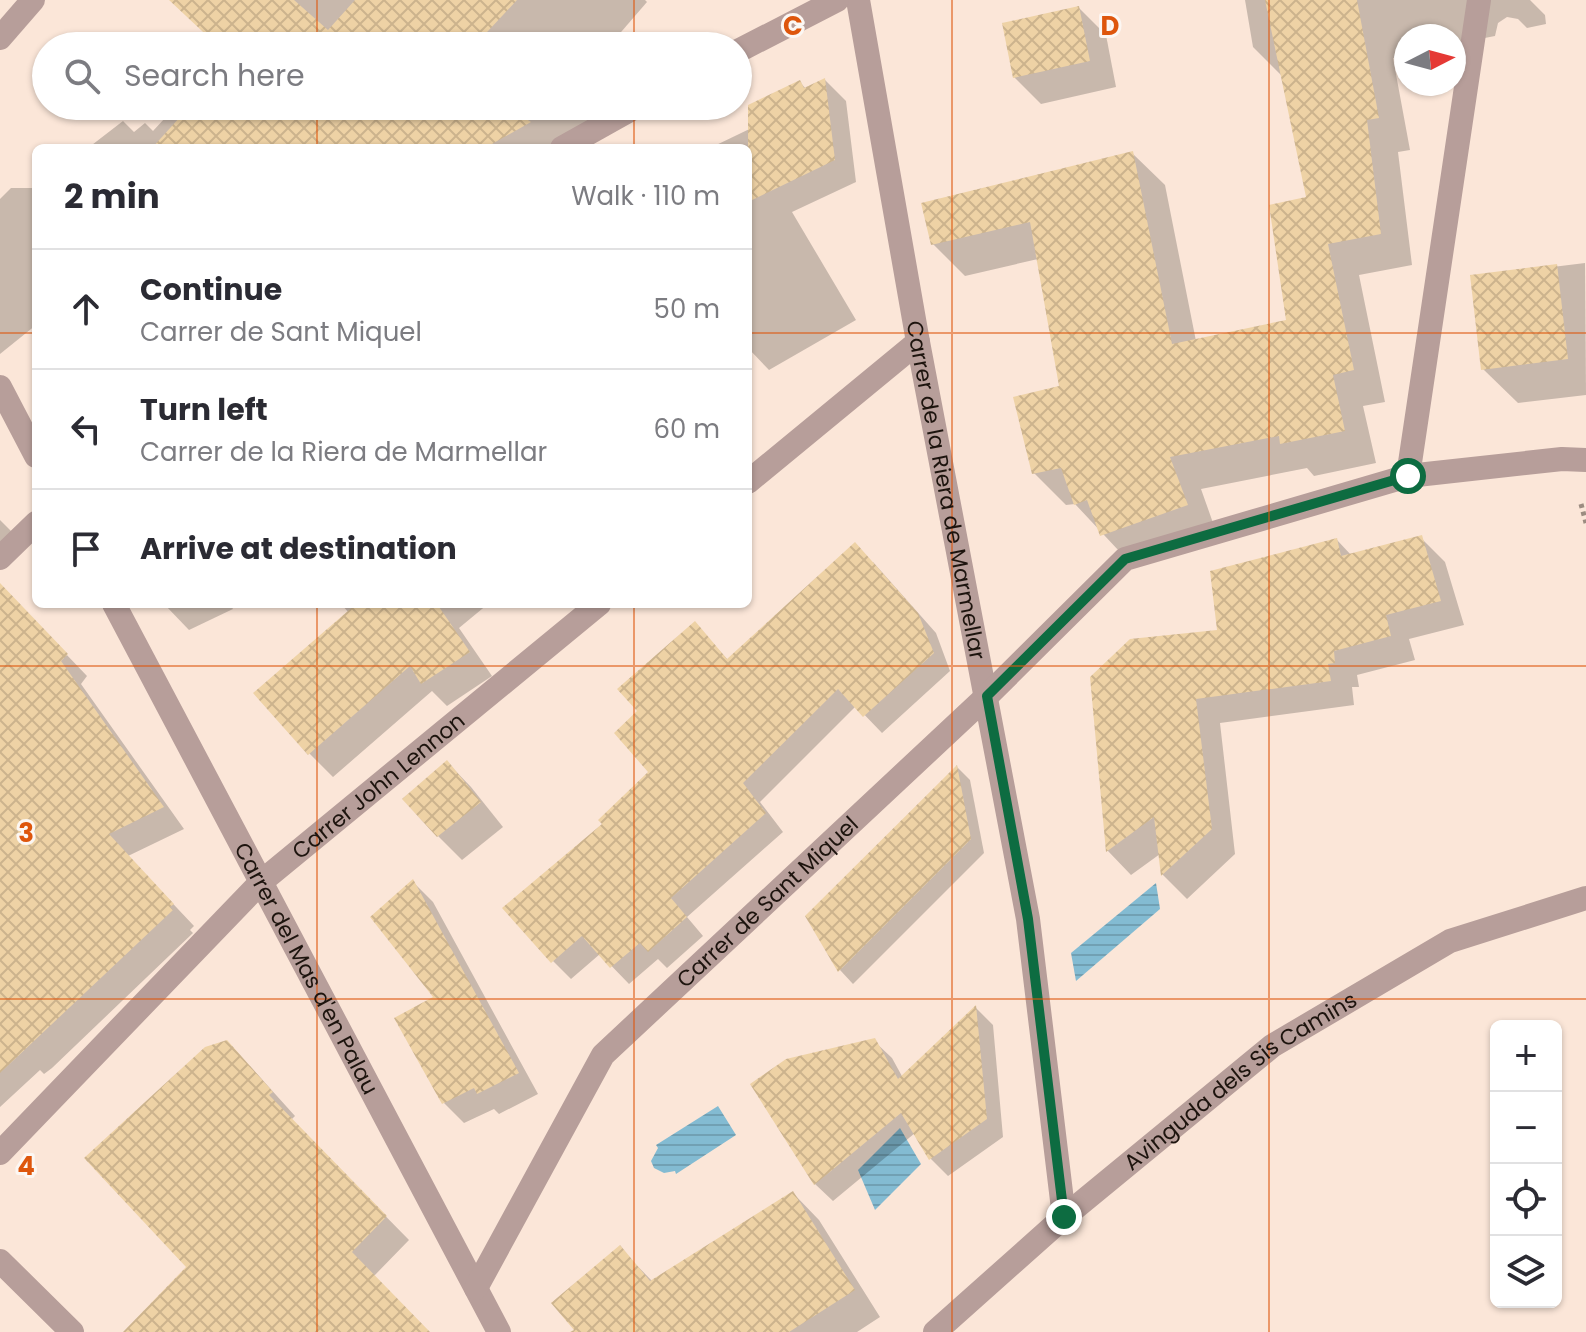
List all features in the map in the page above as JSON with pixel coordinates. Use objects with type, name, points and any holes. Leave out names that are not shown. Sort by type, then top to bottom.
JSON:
[{"type":"street","points":[[0,38],[33,0]]},
{"type":"street","points":[[752,44],[837,0]]},
{"type":"street","name":"Carrer de la Riera de Marmellar","points":[[858,0],[918,342],[1028,919],[1064,1217]]},
{"type":"street","points":[[1408,476],[1479,0]]},
{"type":"street","points":[[569,144],[612,120]]},
{"type":"street","points":[[752,479],[918,342]]},
{"type":"street","points":[[0,387],[32,448]]},
{"type":"street","name":"Carrer de Sant Miquel","points":[[476,1288],[603,1055],[987,696],[1125,559],[1408,476],[1562,459],[1586,460]]},
{"type":"street","points":[[0,558],[32,527]]},
{"type":"street","name":"Carrer del Mas d'en Palau","points":[[116,608],[499,1332]]},
{"type":"street","name":"Carrer John Lennon","points":[[0,1153],[261,882],[594,608]]},
{"type":"street","name":"Avinguda dels Sis Camins","points":[[935,1332],[1064,1217],[1272,1046],[1450,941],[1586,898]]},
{"type":"street","points":[[0,1261],[72,1332]]},
{"type":"path","points":[[1578,496],[1586,523]]},
{"type":"water","points":[[1156,883],[1160,909],[1076,981],[1071,953]]},
{"type":"water","points":[[718,1106],[736,1135],[676,1174],[675,1171],[664,1173],[654,1168],[651,1161],[658,1148],[656,1145]]},
{"type":"water","points":[[900,1128],[921,1164],[875,1210],[858,1170]]},
{"type":"building","points":[[169,0],[294,0],[328,30],[355,0],[517,0],[487,32],[203,32]]},
{"type":"building","points":[[1265,0],[1357,0],[1379,118],[1367,120],[1381,234],[1328,244],[1354,370],[1333,375],[1345,431],[1280,444],[1279,436],[1170,457],[1188,505],[1100,536],[1087,500],[1074,505],[1061,468],[1032,474],[1013,397],[1059,386],[1030,222],[931,245],[921,203],[1133,151],[1172,344],[1286,320],[1269,205],[1306,197]]},
{"type":"building","points":[[1079,6],[1090,61],[1013,78],[1002,23]]},
{"type":"building","points":[[825,78],[835,160],[752,200],[752,144],[748,144],[748,120],[752,120],[752,103],[800,80],[804,88]]},
{"type":"building","points":[[177,120],[531,122],[492,144],[156,144]]},
{"type":"building","points":[[1557,264],[1568,359],[1481,370],[1470,275]]},
{"type":"building","points":[[1422,535],[1441,601],[1386,615],[1391,636],[1334,651],[1335,663],[1328,664],[1331,681],[1196,699],[1212,829],[1161,876],[1154,817],[1106,852],[1090,677],[1130,639],[1217,630],[1210,571],[1337,538],[1341,556]]},
{"type":"building","points":[[855,542],[918,613],[934,653],[863,717],[838,689],[743,783],[766,813],[671,898],[687,917],[648,952],[640,943],[610,968],[582,936],[551,963],[502,908],[602,824],[598,820],[648,772],[614,733],[637,711],[617,689],[695,621],[727,659]]},
{"type":"building","points":[[0,583],[68,654],[61,661],[164,807],[109,834],[174,904],[170,907],[173,910],[0,1073]]},
{"type":"building","points":[[351,608],[440,608],[470,652],[421,684],[410,666],[308,755],[253,693]]},
{"type":"building","points":[[447,760],[481,802],[437,837],[402,799]]},
{"type":"building","points":[[957,765],[971,839],[838,972],[805,916]]},
{"type":"building","points":[[413,879],[519,1073],[477,1094],[474,1088],[442,1104],[394,1018],[433,997],[370,917]]},
{"type":"building","points":[[976,1005],[987,1119],[929,1160],[901,1113],[814,1185],[750,1084],[786,1059],[875,1038],[898,1079]]},
{"type":"building","points":[[227,1040],[273,1092],[269,1095],[387,1216],[352,1252],[430,1332],[123,1332],[186,1267],[84,1158],[205,1047]]},
{"type":"building","points":[[793,1191],[855,1290],[789,1332],[570,1332],[574,1330],[551,1303],[620,1245],[650,1281]]},
{"type":"route","points":[[1064,1217],[1028,919],[987,696],[1125,559],[1408,476]]}]
